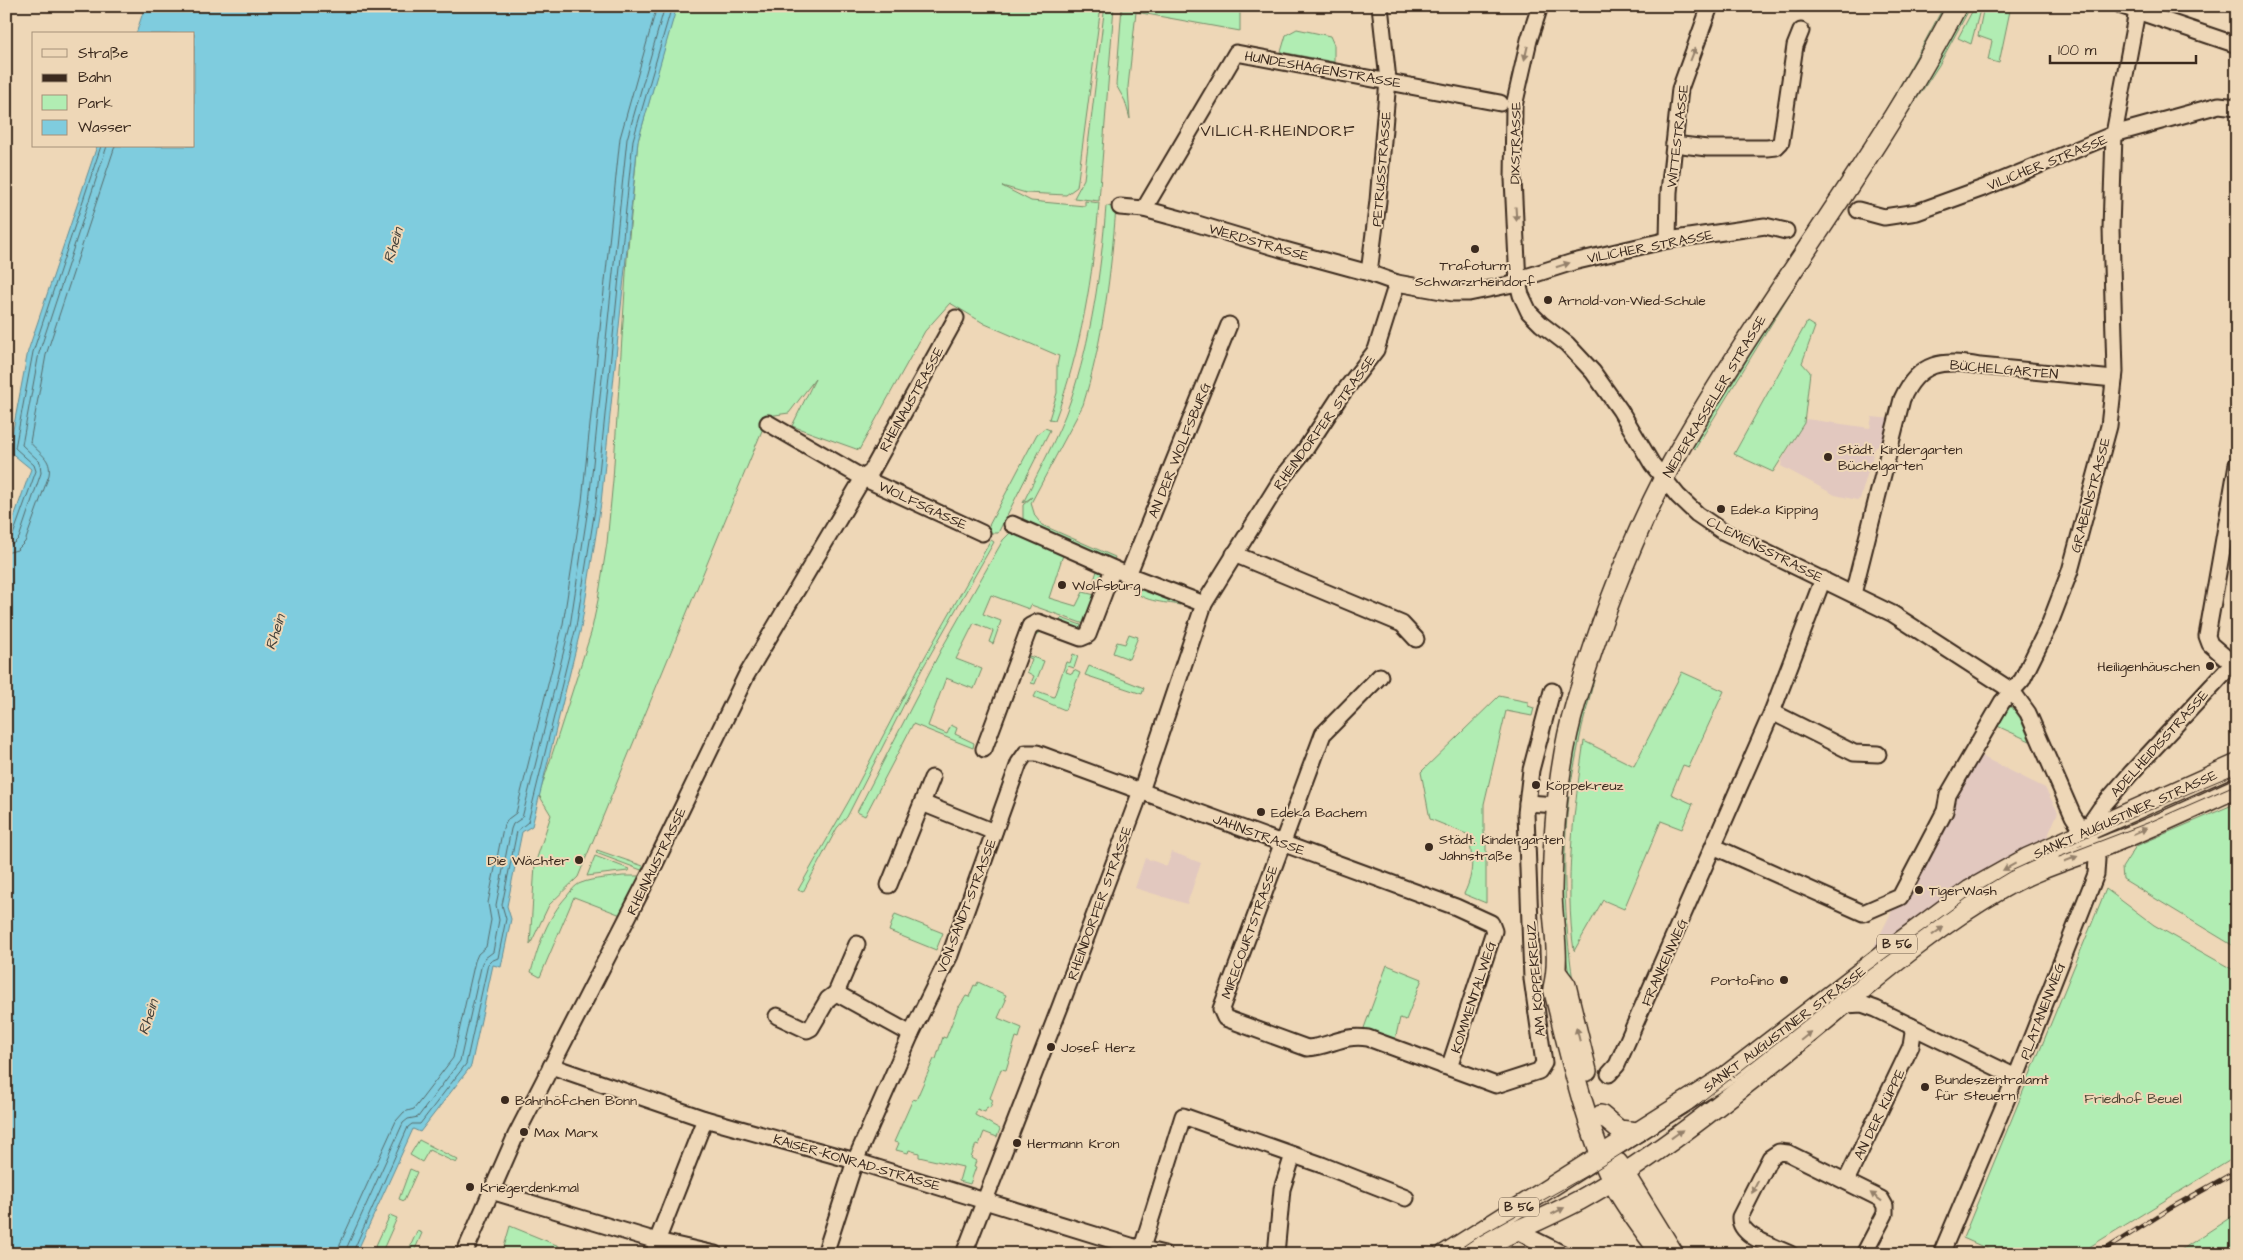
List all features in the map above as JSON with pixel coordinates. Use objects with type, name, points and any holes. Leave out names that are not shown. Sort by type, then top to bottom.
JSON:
[{"type":"main road","name":"NIEDERKASSELER STRASSE","points":[[1637,1210],[1618,1177],[1594,1116],[1590,1085],[1566,985],[1557,973],[1552,893],[1556,811],[1575,705],[1618,579],[1664,479],[1740,350],[1861,166],[1926,61],[1957,6]]},
{"type":"main road","name":"SANKT AUGUSTINER STRASSE","points":[[1445,1254],[1723,1078],[1970,890],[2027,858],[2079,824],[2237,764]]},
{"type":"main road","name":"SANKT AUGUSTINER STRASSE","points":[[1470,1254],[1515,1230],[1580,1200],[1618,1177],[1765,1070],[1871,982],[1947,924],[2005,886],[2050,866],[2095,850],[2237,788]]},
{"type":"main road","points":[[1578,1169],[1588,1142],[1594,1116],[1619,1130],[1638,1132]]},
{"type":"main road","points":[[1649,1154],[1637,1210],[1660,1254]]},
{"type":"main road","points":[[1580,1200],[1608,1201],[1637,1210],[1674,1254]]},
{"type":"street","name":"PETRUSSTRASSE","points":[[1369,273],[1378,201],[1388,80],[1380,6]]},
{"type":"street","name":"DIXSTRASSE","points":[[1518,283],[1513,178],[1514,106],[1529,40],[1540,6]]},
{"type":"street","name":"WITTESTRASSE","points":[[1668,240],[1669,192],[1680,89],[1710,6]]},
{"type":"street","points":[[2132,8],[2237,45]]},
{"type":"street","name":"GRABENSTRASSE","points":[[1715,847],[1863,913],[1900,897],[1945,811],[1948,795],[2002,702],[2022,680],[2050,623],[2070,571],[2109,426],[2114,378],[2111,229],[2114,134],[2132,8]]},
{"type":"street","points":[[1674,144],[1707,148],[1776,147],[1781,142],[1795,46],[1801,31]]},
{"type":"street","name":"HUNDESHAGENSTRASSE","points":[[1144,209],[1236,53],[1388,80],[1500,103]]},
{"type":"street","name":"VILICHER STRASSE","points":[[1858,210],[1884,217],[1917,212],[1986,187],[2114,134],[2219,105],[2237,107]]},
{"type":"street","name":"WERDSTRASSE","points":[[1120,207],[1144,209],[1369,273],[1397,283]]},
{"type":"street","name":"VILICHER STRASSE","points":[[1518,283],[1529,276],[1572,262],[1668,240],[1765,226],[1786,231]]},
{"type":"street","points":[[1397,283],[1452,293],[1469,293],[1518,283]]},
{"type":"street","name":"RHEINDORFER STRASSE","points":[[964,1254],[1141,791],[1204,604],[1234,554],[1339,398],[1376,350],[1397,283]]},
{"type":"street","name":"CLEMENSSTRASSE","points":[[1518,283],[1529,312],[1567,344],[1593,372],[1620,410],[1652,464],[1678,496],[1697,514],[1722,531],[1893,614],[2012,691],[2028,713],[2079,824],[2095,850]]},
{"type":"street","name":"RHEINAUSTRASSE","points":[[464,1254],[491,1191],[551,1066],[652,870],[746,676],[863,478],[871,472],[956,318]]},
{"type":"street","name":"AN DER WOLFSBURG","points":[[1128,575],[1230,325]]},
{"type":"street","name":"BÜCHELGARTEN","points":[[1853,594],[1902,399],[1909,384],[1918,373],[1942,363],[1961,363],[2114,378]]},
{"type":"street","points":[[768,423],[863,478]]},
{"type":"street","points":[[2231,660],[2210,644],[2207,636],[2237,464]]},
{"type":"street","name":"WOLFSGASSE","points":[[863,478],[982,533]]},
{"type":"street","points":[[1012,524],[1113,569],[1204,604]]},
{"type":"street","points":[[1234,554],[1402,624],[1416,639]]},
{"type":"street","points":[[984,749],[1030,626],[1038,622],[1081,638],[1088,635],[1113,569]]},
{"type":"street","name":"FRANKENWEG","points":[[1609,1074],[1618,1065],[1715,847],[1772,712],[1823,579]]},
{"type":"street","name":"ADELHEIDISSTRASSE","points":[[2079,824],[2100,808],[2231,660]]},
{"type":"street","name":"MIRECOURTSTRASSE","points":[[1380,676],[1323,734],[1221,1009],[1225,1018],[1307,1048],[1317,1048],[1344,1038],[1368,1038],[1443,1066]]},
{"type":"street","name":"AM KÖPPEKREUZ","points":[[1443,1066],[1496,1085],[1539,1072],[1543,1068],[1544,1058],[1532,979],[1527,808],[1531,770],[1552,690]]},
{"type":"street","points":[[1772,712],[1854,753],[1878,754]]},
{"type":"street","name":"JAHNSTRASSE","points":[[1026,753],[1037,753],[1282,842],[1456,907],[1491,923]]},
{"type":"street","name":"VON-SANDT-STRASSE","points":[[825,1254],[855,1161],[950,955],[1019,763],[1026,753]]},
{"type":"street","points":[[888,885],[932,778]]},
{"type":"street","name":"VON-SANDT-STRASSE","points":[[922,803],[994,832]]},
{"type":"street","points":[[1527,808],[1556,811]]},
{"type":"street","name":"PLATANENWEG","points":[[1941,1254],[2016,1077],[2096,874],[2097,858],[2095,850]]},
{"type":"street","name":"KOMMENTALWEG","points":[[1443,1066],[1450,1065],[1460,1040],[1494,931],[1491,923]]},
{"type":"street","points":[[777,1016],[807,1030],[811,1028],[828,999],[836,993],[857,944]]},
{"type":"street","points":[[1871,982],[1868,990],[1869,999],[1876,1009]]},
{"type":"street","points":[[836,993],[912,1034]]},
{"type":"street","points":[[1845,1005],[1862,1004],[1876,1009],[2016,1077]]},
{"type":"street","name":"AN DER KÜPPE","points":[[1846,1181],[1912,1046],[1913,1033],[1911,1026]]},
{"type":"street","points":[[1912,1046],[1930,1035]]},
{"type":"street","name":"KAISER-KONRAD-STRASSE","points":[[551,1066],[705,1119],[986,1200],[1141,1251],[1164,1254]]},
{"type":"street","points":[[1141,1251],[1183,1116],[1406,1198]]},
{"type":"street","points":[[656,1247],[705,1119]]},
{"type":"street","points":[[1790,1254],[1744,1231],[1740,1220],[1770,1158],[1778,1152],[1788,1153],[1881,1199],[1885,1206],[1885,1214],[1867,1253]]},
{"type":"street","points":[[1276,1254],[1282,1188],[1293,1155]]},
{"type":"street","points":[[491,1191],[656,1247],[715,1254]]},
{"type":"street","points":[[1515,1230],[1555,1252]]},
{"type":"shaded area","name":"Städt. Kindergarten Büchelgarten","points":[[1872,417],[1892,419],[1886,441],[1875,448],[1860,499],[1835,495],[1781,466],[1782,460],[1806,419],[1870,428]]},
{"type":"shaded area","points":[[1977,754],[2045,788],[2058,812],[2047,838],[1977,875],[1872,951],[1896,903],[1954,812],[1956,794]]},
{"type":"shaded area","points":[[1172,852],[1201,863],[1187,904],[1135,888],[1145,858],[1167,866]]},
{"type":"green space","points":[[676,6],[1101,6],[1077,187],[1066,195],[1026,193],[1002,186],[1031,201],[1085,206],[1085,201],[1099,203],[1089,285],[1079,340],[1055,420],[1049,419],[1057,393],[1059,356],[985,324],[950,303],[925,331],[859,450],[792,426],[815,379],[789,413],[768,416],[578,877],[549,905],[530,945],[535,864],[551,815],[539,795],[591,633],[607,543],[613,480],[627,258],[638,141]]},
{"type":"green space","points":[[1108,6],[1114,6],[1099,201],[1074,198],[1084,179],[1104,13]]},
{"type":"green space","points":[[1122,6],[1240,6],[1240,31],[1136,12],[1128,87],[1130,119],[1125,101],[1116,85]]},
{"type":"green space","points":[[1944,6],[1948,6],[1903,86],[1677,439],[1676,436],[1713,374],[1866,142]]},
{"type":"green space","points":[[1968,6],[1971,6],[1939,65],[1794,287],[1695,449],[1693,447],[1806,264],[1930,74]]},
{"type":"green space","points":[[1975,6],[1981,6],[1971,44],[1958,38]]},
{"type":"green space","points":[[1984,6],[2011,6],[1999,63],[1988,60],[1992,41],[1978,36]]},
{"type":"green space","points":[[1297,29],[1330,36],[1334,45],[1334,62],[1281,52],[1286,35]]},
{"type":"green space","points":[[1106,206],[1116,207],[1114,232],[1105,307],[1090,381],[1083,405],[1031,503],[1035,516],[1042,525],[1115,557],[1113,564],[1023,521],[1023,505],[1032,497],[1023,503],[1065,415],[1084,354],[1098,281]]},
{"type":"green space","points":[[1807,322],[1815,327],[1802,363],[1810,372],[1804,423],[1773,472],[1734,454]]},
{"type":"green space","points":[[1045,428],[1050,430],[998,533],[985,533],[1037,434]]},
{"type":"green space","points":[[1016,531],[1073,554],[1072,559],[1063,555],[1049,598],[1076,606],[1083,592],[1095,595],[1087,625],[1031,605],[1029,609],[991,595],[983,614],[1001,621],[993,644],[989,642],[993,631],[974,623],[956,659],[982,669],[974,689],[946,678],[928,726],[947,734],[951,725],[957,728],[955,734],[974,743],[973,748],[913,724],[865,816],[857,812],[942,648],[1003,540],[1011,532]]},
{"type":"green space","points":[[991,540],[994,542],[921,671],[847,817],[837,828],[803,892],[798,890],[850,799],[918,669]]},
{"type":"green space","points":[[1097,571],[1106,574],[1100,589],[1091,589]]},
{"type":"green space","points":[[1132,586],[1180,605],[1146,598],[1135,591]]},
{"type":"green space","points":[[1061,618],[1081,625],[1079,631],[1059,623]]},
{"type":"green space","points":[[1041,628],[1038,636],[1033,634],[1026,655],[1044,661],[1035,684],[1031,683],[1034,676],[1027,672],[1032,659],[1022,655],[1032,630]]},
{"type":"green space","points":[[1129,634],[1138,637],[1129,659],[1113,653],[1117,642],[1125,644]]},
{"type":"green space","points":[[1603,645],[1582,727],[1570,788],[1567,788],[1577,732]]},
{"type":"green space","points":[[1073,654],[1078,656],[1074,668],[1068,666],[1066,672],[1072,674],[1074,670],[1080,673],[1065,710],[1034,697],[1037,691],[1054,697],[1066,662],[1070,663]]},
{"type":"green space","points":[[1089,666],[1144,688],[1142,694],[1085,675]]},
{"type":"green space","points":[[1682,672],[1724,691],[1689,767],[1683,765],[1671,794],[1693,804],[1682,829],[1661,821],[1624,909],[1603,900],[1574,951],[1571,925],[1570,872],[1574,820],[1584,741],[1634,766]]},
{"type":"green space","points":[[1499,696],[1528,702],[1528,706],[1534,708],[1532,716],[1506,711],[1484,804],[1486,903],[1464,894],[1471,872],[1472,858],[1469,835],[1430,819],[1421,772]]},
{"type":"green space","points":[[2005,707],[2012,707],[2020,718],[2030,741],[1995,725]]},
{"type":"green space","points":[[1567,795],[1569,796],[1565,842],[1565,889],[1573,981],[1569,975],[1564,942],[1561,870]]},
{"type":"green space","points":[[2237,803],[2237,948],[2123,879],[2122,868],[2136,846]]},
{"type":"green space","points":[[1545,822],[1575,1101],[1573,1103],[1559,1053],[1548,982],[1543,885]]},
{"type":"green space","points":[[597,850],[646,867],[644,871],[596,853]]},
{"type":"green space","points":[[595,856],[629,869],[628,871],[587,876]]},
{"type":"green space","points":[[623,876],[640,876],[621,915],[574,897],[540,977],[531,972],[549,922],[573,888],[586,881]]},
{"type":"green space","name":"Friedhof Beuel","points":[[2106,889],[2154,925],[2237,972],[2237,1156],[2078,1254],[1999,1254],[1963,1238]]},
{"type":"green space","points":[[895,914],[943,933],[936,950],[889,931]]},
{"type":"green space","points":[[1387,965],[1422,979],[1406,1020],[1400,1018],[1395,1040],[1364,1028]]},
{"type":"green space","points":[[978,982],[1006,995],[1004,999],[1006,1000],[998,1018],[1022,1028],[1019,1038],[1016,1037],[1006,1070],[1001,1069],[990,1098],[993,1100],[990,1108],[987,1107],[985,1112],[977,1109],[975,1115],[1000,1129],[997,1137],[984,1132],[979,1145],[976,1144],[971,1158],[976,1161],[974,1166],[976,1167],[970,1184],[959,1181],[963,1167],[919,1157],[919,1153],[909,1150],[908,1153],[896,1150],[899,1143],[894,1142],[913,1099],[916,1100],[934,1059],[936,1059],[943,1037],[946,1038],[958,1007],[966,996],[969,997],[974,985],[976,986]]},
{"type":"green space","points":[[419,1140],[458,1160],[456,1163],[429,1150],[422,1162],[410,1155]]},
{"type":"green space","points":[[410,1169],[417,1172],[404,1201],[399,1199]]},
{"type":"green space","points":[[2237,1213],[2237,1254],[2175,1254]]},
{"type":"green space","points":[[390,1215],[397,1218],[381,1254],[372,1254]]},
{"type":"green space","points":[[510,1226],[559,1246],[556,1254],[502,1254]]},
{"type":"green space","points":[[417,1231],[422,1233],[413,1254],[407,1254]]},
{"type":"water","name":"Rhein","points":[[145,6],[677,6],[638,141],[601,503],[581,628],[532,826],[522,832],[507,906],[511,919],[501,967],[493,965],[471,1066],[420,1132],[413,1129],[356,1254],[6,1254],[6,540],[31,469],[9,451],[28,351],[96,148],[195,148],[195,32],[137,32]]},
{"type":"tram line","points":[[1452,1254],[1474,1239],[1586,1176],[1691,1110],[1861,976],[1974,893],[2009,872],[2088,836],[2237,773]]},
{"type":"tram line","points":[[2059,857],[2150,822],[2237,784]]},
{"type":"railway","points":[[2098,1254],[2171,1208],[2237,1171]]},
{"type":"place","name":"Trafoturm Schwarzrheindorf","points":[[1475,249]]},
{"type":"place","name":"Arnold-von-Wied-Schule","points":[[1548,300]]},
{"type":"place","name":"Städt. Kindergarten Büchelgarten","points":[[1828,457]]},
{"type":"place","name":"Edeka Kipping","points":[[1721,509]]},
{"type":"place","name":"Wolfsburg","points":[[1062,585]]},
{"type":"place","name":"Heiligenhäuschen","points":[[2210,666]]},
{"type":"place","name":"Köppekreuz","points":[[1536,785]]},
{"type":"place","name":"Edeka Bachem","points":[[1261,812]]},
{"type":"place","name":"Städt. Kindergarten Jahnstraße","points":[[1429,847]]},
{"type":"place","name":"Die Wächter","points":[[579,860]]},
{"type":"place","name":"TigerWash","points":[[1919,890]]},
{"type":"place","name":"Portofino","points":[[1784,980]]},
{"type":"place","name":"Josef Herz","points":[[1051,1047]]},
{"type":"place","name":"Bundeszentralamt für Steuern","points":[[1925,1087]]},
{"type":"place","name":"Bahnhöfchen Bonn","points":[[505,1100]]},
{"type":"place","name":"Max Marx","points":[[524,1132]]},
{"type":"place","name":"Hermann Kron","points":[[1017,1143]]},
{"type":"place","name":"Kriegerdenkmal","points":[[470,1187]]},
{"type":"district","name":"VILICH-RHEINDORF","points":[[1278,130]]}]
